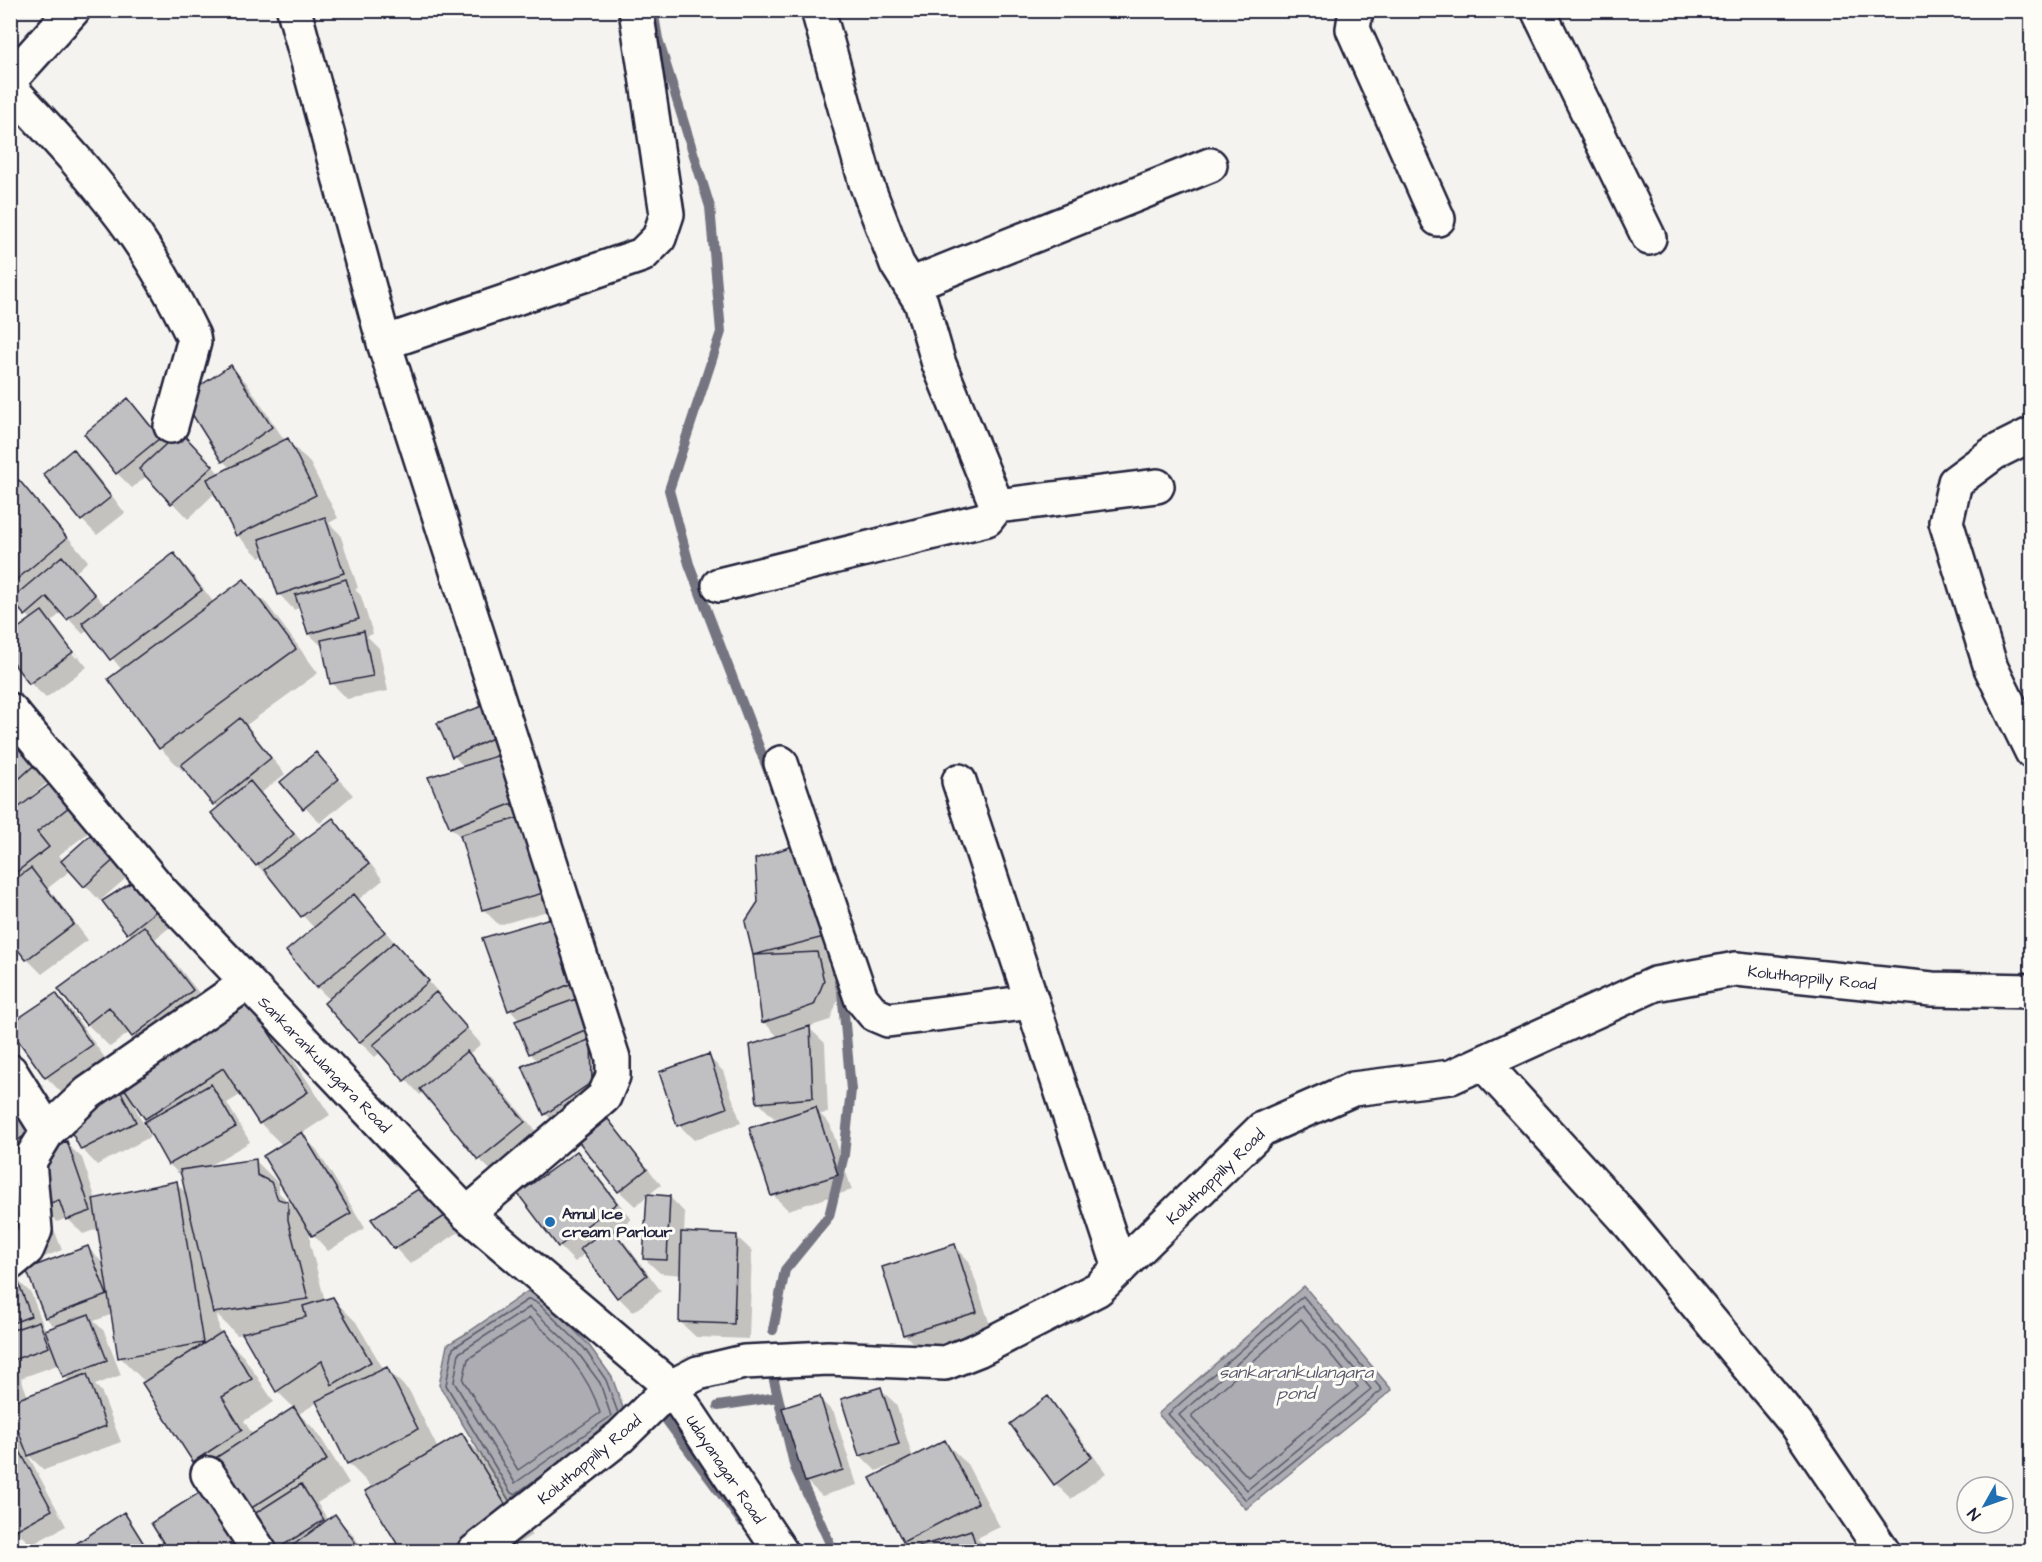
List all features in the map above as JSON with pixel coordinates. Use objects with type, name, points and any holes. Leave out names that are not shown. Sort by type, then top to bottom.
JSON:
[{"type":"street","points":[[10,80],[73,10]]},
{"type":"street","points":[[294,10],[384,343],[614,1058],[613,1076],[604,1097],[467,1214]]},
{"type":"street","points":[[384,343],[619,264],[642,255],[659,238],[667,214],[636,10]]},
{"type":"street","points":[[818,10],[866,183],[897,264],[921,302],[939,364],[997,506]]},
{"type":"street","points":[[1356,10],[1353,28],[1438,219]]},
{"type":"street","points":[[1538,10],[1649,238]]},
{"type":"street","points":[[10,88],[97,184],[135,235],[169,288],[194,336],[171,426]]},
{"type":"street","points":[[910,285],[1210,165]]},
{"type":"street","points":[[2031,434],[1994,453],[1955,482],[1946,522],[1991,668],[2031,752]]},
{"type":"street","points":[[719,585],[987,519],[997,506],[1157,486]]},
{"type":"street","name":"Sankarankulangara Road","points":[[10,710],[161,891],[467,1214],[671,1387]]},
{"type":"street","points":[[782,763],[861,998],[874,1014],[888,1020],[1032,1002]]},
{"type":"street","points":[[959,780],[1120,1268]]},
{"type":"street","name":"Koluthappilly Road","points":[[474,1551],[620,1437],[671,1387],[698,1373],[744,1362],[828,1358],[945,1363],[978,1350],[1098,1289],[1263,1129],[1353,1089],[1451,1077],[1655,984],[1736,969],[1932,989],[2031,991]]},
{"type":"street","points":[[10,1263],[27,1249],[35,1230],[20,1165],[48,1131],[88,1093],[248,982]]},
{"type":"street","points":[[1483,1063],[1624,1217],[1797,1425],[1883,1551]]},
{"type":"street","points":[[10,1071],[48,1131]]},
{"type":"street","name":"Udayanagar Road","points":[[671,1387],[781,1551]]},
{"type":"street","points":[[208,1474],[260,1551]]},
{"type":"water","name":"sankarankulangara pond","points":[[1304,1286],[1392,1390],[1246,1509],[1158,1414]]},
{"type":"water","points":[[528,1291],[541,1297],[588,1344],[612,1377],[628,1422],[511,1504],[439,1385],[447,1345]]},
{"type":"building","points":[[231,365],[272,427],[222,462],[182,398]]},
{"type":"building","points":[[128,398],[160,438],[116,474],[84,434]]},
{"type":"building","points":[[180,431],[213,466],[171,504],[139,469]]},
{"type":"building","points":[[288,438],[316,495],[236,536],[207,479]]},
{"type":"building","points":[[73,449],[111,497],[81,521],[43,474]]},
{"type":"building","points":[[19,480],[67,538],[10,585],[10,487]]},
{"type":"building","points":[[325,517],[344,573],[278,595],[259,539]]},
{"type":"building","points":[[174,553],[202,590],[110,660],[82,623]]},
{"type":"building","points":[[62,556],[95,595],[67,620],[47,597],[25,616],[11,599]]},
{"type":"building","points":[[244,579],[296,649],[159,749],[108,679]]},
{"type":"building","points":[[346,579],[359,619],[308,634],[295,595]]},
{"type":"building","points":[[42,611],[73,652],[29,684],[10,659],[10,634]]},
{"type":"building","points":[[364,631],[373,676],[330,684],[321,640]]},
{"type":"building","points":[[485,705],[495,737],[452,757],[437,723]]},
{"type":"building","points":[[240,718],[271,758],[213,805],[181,765]]},
{"type":"building","points":[[10,726],[41,759],[10,787]]},
{"type":"building","points":[[316,752],[339,779],[303,809],[280,782]]},
{"type":"building","points":[[500,755],[521,800],[450,828],[428,777]]},
{"type":"building","points":[[56,779],[74,803],[37,832],[49,847],[10,877],[10,814]]},
{"type":"building","points":[[250,781],[294,834],[256,866],[211,813]]},
{"type":"building","points":[[525,816],[547,892],[482,910],[460,835]]},
{"type":"building","points":[[333,818],[369,864],[301,917],[264,870]]},
{"type":"building","points":[[97,829],[119,855],[84,887],[61,861]]},
{"type":"building","points":[[795,845],[824,937],[753,955],[745,922],[758,902],[755,859]]},
{"type":"building","points":[[31,868],[74,924],[26,960],[10,940],[10,883]]},
{"type":"building","points":[[137,879],[160,908],[127,934],[102,901]]},
{"type":"building","points":[[354,894],[385,932],[316,988],[286,951]]},
{"type":"building","points":[[554,917],[570,984],[508,1011],[482,938]]},
{"type":"building","points":[[144,926],[193,990],[132,1037],[109,1007],[86,1025],[58,989]]},
{"type":"building","points":[[394,942],[429,981],[359,1043],[324,1003]]},
{"type":"building","points":[[817,952],[824,981],[814,1005],[762,1023],[753,955]]},
{"type":"building","points":[[239,987],[308,1092],[259,1124],[223,1068],[145,1119],[112,1070]]},
{"type":"building","points":[[436,992],[467,1028],[404,1081],[373,1045]]},
{"type":"building","points":[[56,993],[92,1045],[45,1078],[10,1029],[10,1024]]},
{"type":"building","points":[[576,999],[585,1030],[529,1054],[515,1021]]},
{"type":"building","points":[[810,1026],[813,1098],[757,1103],[750,1045]]},
{"type":"building","points":[[591,1039],[592,1082],[544,1115],[522,1066]]},
{"type":"building","points":[[467,1051],[525,1122],[478,1160],[420,1089]]},
{"type":"building","points":[[709,1054],[727,1108],[677,1126],[659,1072]]},
{"type":"building","points":[[10,1059],[50,1118],[15,1142],[10,1135]]},
{"type":"building","points":[[113,1076],[136,1122],[81,1150],[57,1105]]},
{"type":"building","points":[[211,1084],[236,1127],[168,1165],[144,1122]]},
{"type":"building","points":[[816,1107],[838,1175],[771,1196],[749,1128]]},
{"type":"building","points":[[608,1119],[647,1169],[618,1192],[579,1142]]},
{"type":"building","points":[[302,1132],[351,1213],[312,1236],[263,1156]]},
{"type":"building","points":[[67,1141],[91,1211],[66,1220],[59,1200],[40,1207],[22,1157]]},
{"type":"building","points":[[577,1151],[617,1203],[558,1247],[518,1194]]},
{"type":"building","points":[[256,1159],[257,1175],[271,1182],[278,1199],[288,1202],[288,1220],[308,1299],[213,1313],[180,1170]]},
{"type":"building","points":[[21,1167],[47,1234],[10,1249],[10,1171]]},
{"type":"building","points":[[177,1181],[203,1343],[118,1358],[93,1199]]},
{"type":"building","points":[[420,1188],[445,1216],[394,1249],[371,1219]]},
{"type":"building","points":[[647,1194],[670,1196],[667,1260],[643,1259]]},
{"type":"building","points":[[610,1226],[647,1275],[617,1298],[580,1249]]},
{"type":"building","points":[[681,1232],[737,1235],[734,1324],[679,1322]]},
{"type":"building","points":[[955,1244],[977,1312],[903,1335],[882,1267]]},
{"type":"building","points":[[88,1246],[107,1295],[45,1318],[26,1269]]},
{"type":"building","points":[[16,1276],[31,1316],[10,1324],[10,1278]]},
{"type":"building","points":[[333,1297],[371,1362],[332,1385],[322,1361],[276,1392],[242,1333],[306,1317],[303,1306]]},
{"type":"building","points":[[89,1314],[107,1360],[63,1377],[45,1330]]},
{"type":"building","points":[[39,1321],[49,1347],[10,1361],[10,1331]]},
{"type":"building","points":[[222,1332],[252,1379],[222,1397],[242,1430],[193,1462],[142,1383]]},
{"type":"building","points":[[387,1367],[418,1429],[347,1464],[316,1401]]},
{"type":"building","points":[[10,1374],[17,1392],[10,1394]]},
{"type":"building","points":[[87,1374],[106,1426],[28,1456],[10,1410],[10,1402]]},
{"type":"building","points":[[881,1387],[899,1444],[859,1456],[841,1399]]},
{"type":"building","points":[[820,1396],[843,1470],[805,1482],[782,1408]]},
{"type":"building","points":[[1048,1396],[1092,1457],[1054,1485],[1010,1424]]},
{"type":"building","points":[[294,1407],[327,1460],[250,1509],[217,1457]]},
{"type":"building","points":[[10,1433],[52,1510],[14,1531],[10,1524]]},
{"type":"building","points":[[462,1433],[510,1512],[445,1552],[402,1552],[365,1491]]},
{"type":"building","points":[[945,1440],[978,1503],[903,1542],[870,1478]]},
{"type":"building","points":[[301,1484],[324,1520],[274,1551],[251,1516]]},
{"type":"building","points":[[205,1489],[240,1544],[229,1552],[169,1552],[151,1523]]},
{"type":"building","points":[[124,1512],[149,1552],[78,1552],[74,1545]]},
{"type":"building","points":[[335,1514],[362,1552],[284,1552]]},
{"type":"building","points":[[971,1530],[978,1552],[916,1552],[915,1548]]},
{"type":"waterway","points":[[653,10],[658,39],[710,207],[721,332],[669,490],[689,564],[769,773]]},
{"type":"waterway","points":[[773,1330],[785,1270],[829,1216],[844,1155],[851,1090],[842,991],[839,982]]},
{"type":"waterway","points":[[772,1372],[795,1468],[834,1552]]},
{"type":"waterway","points":[[718,1406],[778,1397]]},
{"type":"waterway","points":[[665,1418],[742,1522]]},
{"type":"place","name":"Amul Ice cream Parlour","points":[[550,1222]]}]
